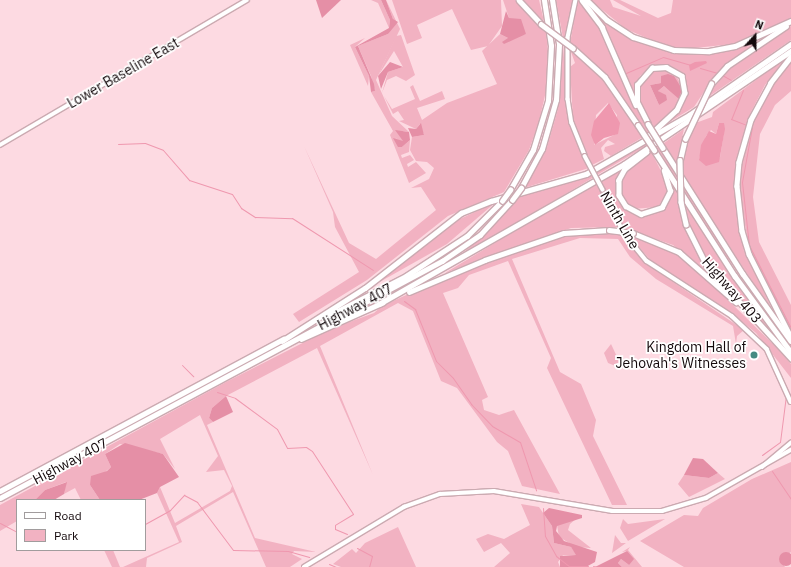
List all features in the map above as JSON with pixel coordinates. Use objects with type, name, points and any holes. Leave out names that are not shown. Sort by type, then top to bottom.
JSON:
[{"type":"highway","points":[[519,0],[541,24],[573,48],[605,77],[638,125],[654,150],[669,182],[667,199],[654,212],[631,211],[619,195],[621,175],[667,136]]},
{"type":"highway","name":"Highway 407","points":[[0,491],[406,276],[467,236],[502,201],[533,150],[548,101],[552,46],[544,0]]},
{"type":"highway","name":"Highway 407","points":[[0,498],[454,254],[480,235],[521,188],[542,149],[556,100],[559,44],[552,0]]},
{"type":"highway","points":[[582,0],[602,27],[631,96],[648,124],[743,274],[791,341]]},
{"type":"highway","points":[[587,0],[630,35],[674,50],[709,51],[735,46],[791,22]]},
{"type":"highway","name":"Highway 403","points":[[791,22],[727,66],[711,84],[685,139],[680,160],[681,202],[686,224],[708,266],[791,358]]},
{"type":"highway","points":[[282,341],[354,296],[461,213],[491,200],[586,174],[689,115],[791,44]]},
{"type":"highway","points":[[380,304],[437,274],[667,136],[791,51]]},
{"type":"highway","name":"Highway 403","points":[[791,57],[771,83],[751,120],[739,162],[737,186],[742,231],[749,254],[791,337]]},
{"type":"highway","points":[[638,145],[670,117],[684,98],[684,81],[666,67],[652,68],[637,85],[637,102],[648,124]]},
{"type":"highway","points":[[658,158],[735,276],[791,352]]},
{"type":"highway","points":[[284,346],[380,304],[538,242],[585,230],[609,230],[633,233],[679,252],[763,327]]},
{"type":"highway","points":[[0,501],[30,482]]},
{"type":"main road","name":"Lower Baseline East","points":[[0,145],[247,0]]},
{"type":"main road","name":"Ninth Line","points":[[576,0],[567,52],[568,99],[572,123],[585,156],[624,233],[647,261],[732,316],[762,344],[775,360],[791,402]]},
{"type":"main road","points":[[762,467],[791,443]]},
{"type":"main road","points":[[304,567],[404,507],[440,494],[494,490],[612,511],[662,511],[706,498],[791,450]]},
{"type":"green space","points":[[371,0],[381,0],[390,20],[389,28],[378,3]]},
{"type":"green space","points":[[386,0],[400,29],[376,80],[392,116],[409,132],[403,131],[404,141],[399,142],[395,137],[402,147],[410,140],[409,152],[401,155],[402,158],[410,155],[414,160],[407,164],[408,167],[416,162],[426,173],[409,183],[390,135],[393,131],[371,92],[375,91],[371,76],[358,46],[388,34],[393,19]]},
{"type":"green space","points":[[392,0],[501,0],[502,26],[488,46],[471,50],[452,9],[417,25],[422,38],[407,44]]},
{"type":"green space","points":[[503,0],[515,0],[546,31],[548,51],[546,91],[539,122],[529,150],[504,192],[448,216],[367,280],[299,322],[293,314],[359,272],[335,227],[333,212],[304,146],[349,243],[376,259],[436,210],[421,187],[411,188],[429,179],[434,168],[427,162],[416,161],[410,150],[412,137],[424,135],[420,124],[416,129],[399,121],[404,120],[398,111],[393,114],[384,96],[392,109],[415,99],[410,87],[413,85],[420,101],[442,91],[445,99],[417,108],[422,120],[447,103],[497,84],[482,51],[500,34],[508,38],[526,34],[509,18]]},
{"type":"green space","points":[[522,0],[539,0],[544,21],[534,14]]},
{"type":"green space","points":[[556,0],[574,0],[566,40],[563,38]]},
{"type":"green space","points":[[578,0],[600,27],[626,91],[651,132],[646,135],[608,77],[570,43]]},
{"type":"green space","points":[[590,0],[610,0],[613,7],[641,16],[613,0],[620,0],[658,18],[671,13],[673,0],[791,0],[791,18],[733,44],[685,49],[665,46],[626,29]]},
{"type":"green space","points":[[593,10],[633,38],[674,51],[734,48],[769,35],[750,44],[747,47],[756,43],[732,60],[711,81],[694,107],[666,124],[686,93],[682,75],[664,65],[650,68],[640,76],[634,95],[612,42]]},
{"type":"green space","points":[[791,26],[791,40],[701,102],[738,60]]},
{"type":"green space","points":[[401,35],[415,75],[406,81],[396,76],[387,80],[382,93],[388,72],[403,67],[394,51],[378,76],[396,36]]},
{"type":"green space","points":[[365,38],[355,47],[369,76],[368,86],[350,45]]},
{"type":"green space","points":[[563,43],[568,116],[589,168],[524,188],[547,147],[558,109]]},
{"type":"green space","points":[[570,49],[609,86],[643,137],[611,156],[604,151],[605,147],[615,144],[608,140],[601,148],[604,159],[592,165],[573,120],[570,67],[575,63]],"holes":[[[608,103],[617,115],[616,134],[594,145],[596,115]]]},
{"type":"green space","points":[[788,56],[765,85],[751,112],[739,149],[734,191],[744,251],[777,319],[681,173],[690,125],[712,117],[713,112]],"holes":[[[719,123],[723,123],[724,133],[720,157],[712,163],[699,159],[706,136],[711,130],[716,134]]]},
{"type":"green space","points":[[791,61],[791,91],[775,105],[760,134],[753,197],[759,242],[791,305],[791,332],[750,253],[739,192],[742,156],[751,121],[765,94]]},
{"type":"green space","points":[[663,68],[674,72],[683,88],[675,109],[655,129],[639,101],[637,88],[651,70]],"holes":[[[661,83],[664,86],[658,91],[662,95],[659,105],[650,85]]]},
{"type":"green space","points":[[684,129],[679,151],[677,167],[664,143]]},
{"type":"green space","points":[[646,142],[648,145],[597,175],[595,171]]},
{"type":"green space","points":[[659,146],[677,174],[677,184],[655,149]]},
{"type":"green space","points":[[651,151],[666,181],[666,194],[658,207],[632,209],[621,194],[620,185],[630,168]]},
{"type":"green space","points":[[639,156],[620,174],[616,189],[621,203],[639,216],[658,211],[668,200],[671,181],[678,193],[688,235],[720,284],[673,245],[624,228],[600,180]]},
{"type":"green space","points":[[592,173],[594,177],[455,260],[493,226],[518,197]]},
{"type":"green space","points":[[681,181],[791,345],[791,350],[682,192]]},
{"type":"green space","points":[[596,182],[618,227],[571,228],[445,273]]},
{"type":"green space","points":[[683,199],[723,260],[785,349],[705,258],[692,233]]},
{"type":"green space","points":[[496,202],[447,244],[369,288],[441,228]]},
{"type":"green space","points":[[577,231],[620,231],[645,263],[744,330],[737,336],[736,344],[733,326],[656,279],[630,257],[618,239],[580,238],[512,259],[560,372],[581,384],[596,420],[593,436],[627,505],[612,505],[547,368],[551,358],[508,261],[469,275],[458,288],[443,293],[488,397],[482,400],[484,410],[499,415],[514,410],[560,494],[522,486],[508,451],[497,442],[457,388],[441,381],[413,311],[398,303],[320,346],[373,475],[317,348],[226,396],[212,408],[209,418],[213,422],[207,425],[255,538],[316,552],[294,551],[292,554],[302,559],[290,567],[266,567],[233,492],[176,526],[182,542],[147,558],[146,567],[123,567],[179,542],[157,493],[160,487],[175,523],[230,491],[232,486],[224,470],[206,472],[218,456],[200,415],[160,439],[175,469],[163,454],[120,444],[105,454],[111,467],[90,485],[99,499],[80,499],[75,488],[64,494],[66,482],[45,490],[36,499],[16,499],[16,522],[0,531],[0,505],[226,382],[330,329],[374,313],[382,306],[457,272]]},
{"type":"green space","points":[[626,232],[680,253],[779,350],[791,364],[791,378],[756,333],[729,311],[652,262]]},
{"type":"green space","points":[[433,271],[420,280],[354,313],[360,308]]},
{"type":"green space","points":[[611,344],[619,361],[618,367],[608,363],[604,353]]},
{"type":"green space","points":[[791,462],[791,552],[781,561],[785,567],[684,567],[640,541],[684,515],[698,516],[703,508],[752,479]]},
{"type":"green space","points":[[718,473],[725,479],[689,497],[678,484],[684,475],[709,478]]},
{"type":"green space","points":[[521,504],[539,507],[552,526],[554,543],[571,547],[577,555],[563,555],[558,562],[560,567],[494,567],[510,553],[501,543],[484,552],[476,539],[488,534],[504,539],[530,525]]},
{"type":"green space","points":[[573,518],[577,518],[570,524],[568,530],[591,548],[576,547],[559,537],[557,525]]},
{"type":"green space","points":[[623,519],[628,524],[665,519],[628,541],[620,528]]},
{"type":"green space","points":[[398,527],[416,567],[341,567],[333,564],[352,549],[356,553],[365,543]]},
{"type":"green space","points":[[615,535],[621,543],[626,543],[612,553]]},
{"type":"green space","points":[[630,547],[628,550],[642,567],[622,567],[618,563],[621,559],[629,565],[627,551],[622,552]]},
{"type":"green space","points":[[104,551],[113,551],[120,567],[112,567]]},
{"type":"shaded area","points":[[316,0],[341,0],[322,18]]},
{"type":"shaded area","points":[[381,0],[386,0],[393,19],[398,22],[388,34],[358,46],[374,84],[375,91],[371,92],[369,76],[355,47],[389,28],[390,20]]},
{"type":"shaded area","points":[[506,11],[509,18],[521,19],[526,34],[504,44],[502,42],[508,38],[500,34]]},
{"type":"shaded area","points":[[706,61],[707,63],[690,71],[689,65],[695,62]]},
{"type":"shaded area","points":[[390,62],[403,67],[388,72],[381,89],[378,76]]},
{"type":"shaded area","points":[[668,74],[674,76],[682,89],[679,99],[664,86],[658,91],[666,95],[667,100],[659,105],[650,85],[661,83],[661,76]]},
{"type":"shaded area","points":[[609,103],[620,123],[618,134],[604,138],[595,145],[591,135],[594,121]]},
{"type":"shaded area","points":[[421,123],[424,135],[412,137],[408,128],[416,129]]},
{"type":"shaded area","points":[[719,123],[724,123],[725,129],[719,162],[706,166],[699,160],[701,145],[709,131],[716,134]]},
{"type":"shaded area","points":[[395,130],[409,132],[410,140],[402,147],[398,147],[393,138],[403,141]]},
{"type":"shaded area","points":[[226,396],[233,412],[213,422],[209,418],[212,408]]},
{"type":"shaded area","points":[[125,443],[163,454],[179,477],[160,487],[157,493],[142,499],[99,499],[90,485],[91,476],[107,471],[111,467],[105,454]]},
{"type":"shaded area","points":[[693,458],[703,459],[718,473],[709,478],[684,475]]},
{"type":"shaded area","points":[[67,482],[64,494],[56,499],[36,499],[45,490]]},
{"type":"shaded area","points":[[549,508],[582,515],[582,518],[557,526],[556,531],[564,541],[597,552],[595,562],[586,567],[560,567],[560,556],[576,555],[571,547],[554,543],[552,526],[543,513]]},
{"type":"shaded area","points":[[627,551],[634,559],[629,565],[621,559],[618,563],[622,567],[595,567]]},
{"type":"shaded area","points":[[786,552],[791,554],[791,564],[786,566],[781,564],[779,559],[781,554]]},
{"type":"waterway","points":[[626,73],[663,57],[691,65]]},
{"type":"waterway","points":[[700,68],[718,73]]},
{"type":"waterway","points":[[722,75],[731,80]]},
{"type":"waterway","points":[[743,90],[731,119],[747,125]]},
{"type":"waterway","points":[[752,127],[742,182],[749,245],[791,328]]},
{"type":"waterway","points":[[118,144],[145,143],[163,150],[189,180],[232,194],[241,208],[255,217],[292,218],[373,270]]},
{"type":"waterway","points":[[404,301],[415,309],[436,361],[453,378],[471,404],[492,426],[520,442],[536,490]]},
{"type":"waterway","points":[[182,365],[193,376]]},
{"type":"waterway","points":[[217,392],[235,398],[277,429],[287,448],[306,447],[312,451],[353,514],[335,525],[335,529],[347,534]]},
{"type":"waterway","points":[[762,455],[780,442],[786,395]]},
{"type":"waterway","points":[[772,471],[791,499]]},
{"type":"waterway","points":[[146,523],[170,510],[184,495],[197,502],[233,550],[288,551],[309,557]]},
{"type":"waterway","points":[[543,508],[545,536],[556,556],[569,566],[588,566]]},
{"type":"waterway","points":[[0,523],[16,531]]},
{"type":"waterway","points":[[357,548],[372,556],[369,567]]},
{"type":"waterway","points":[[329,564],[336,567]]},
{"type":"waterway","points":[[593,566],[598,567]]},
{"type":"place","name":"Kingdom Hall of Jehovah's Witnesses","points":[[754,355]]}]
